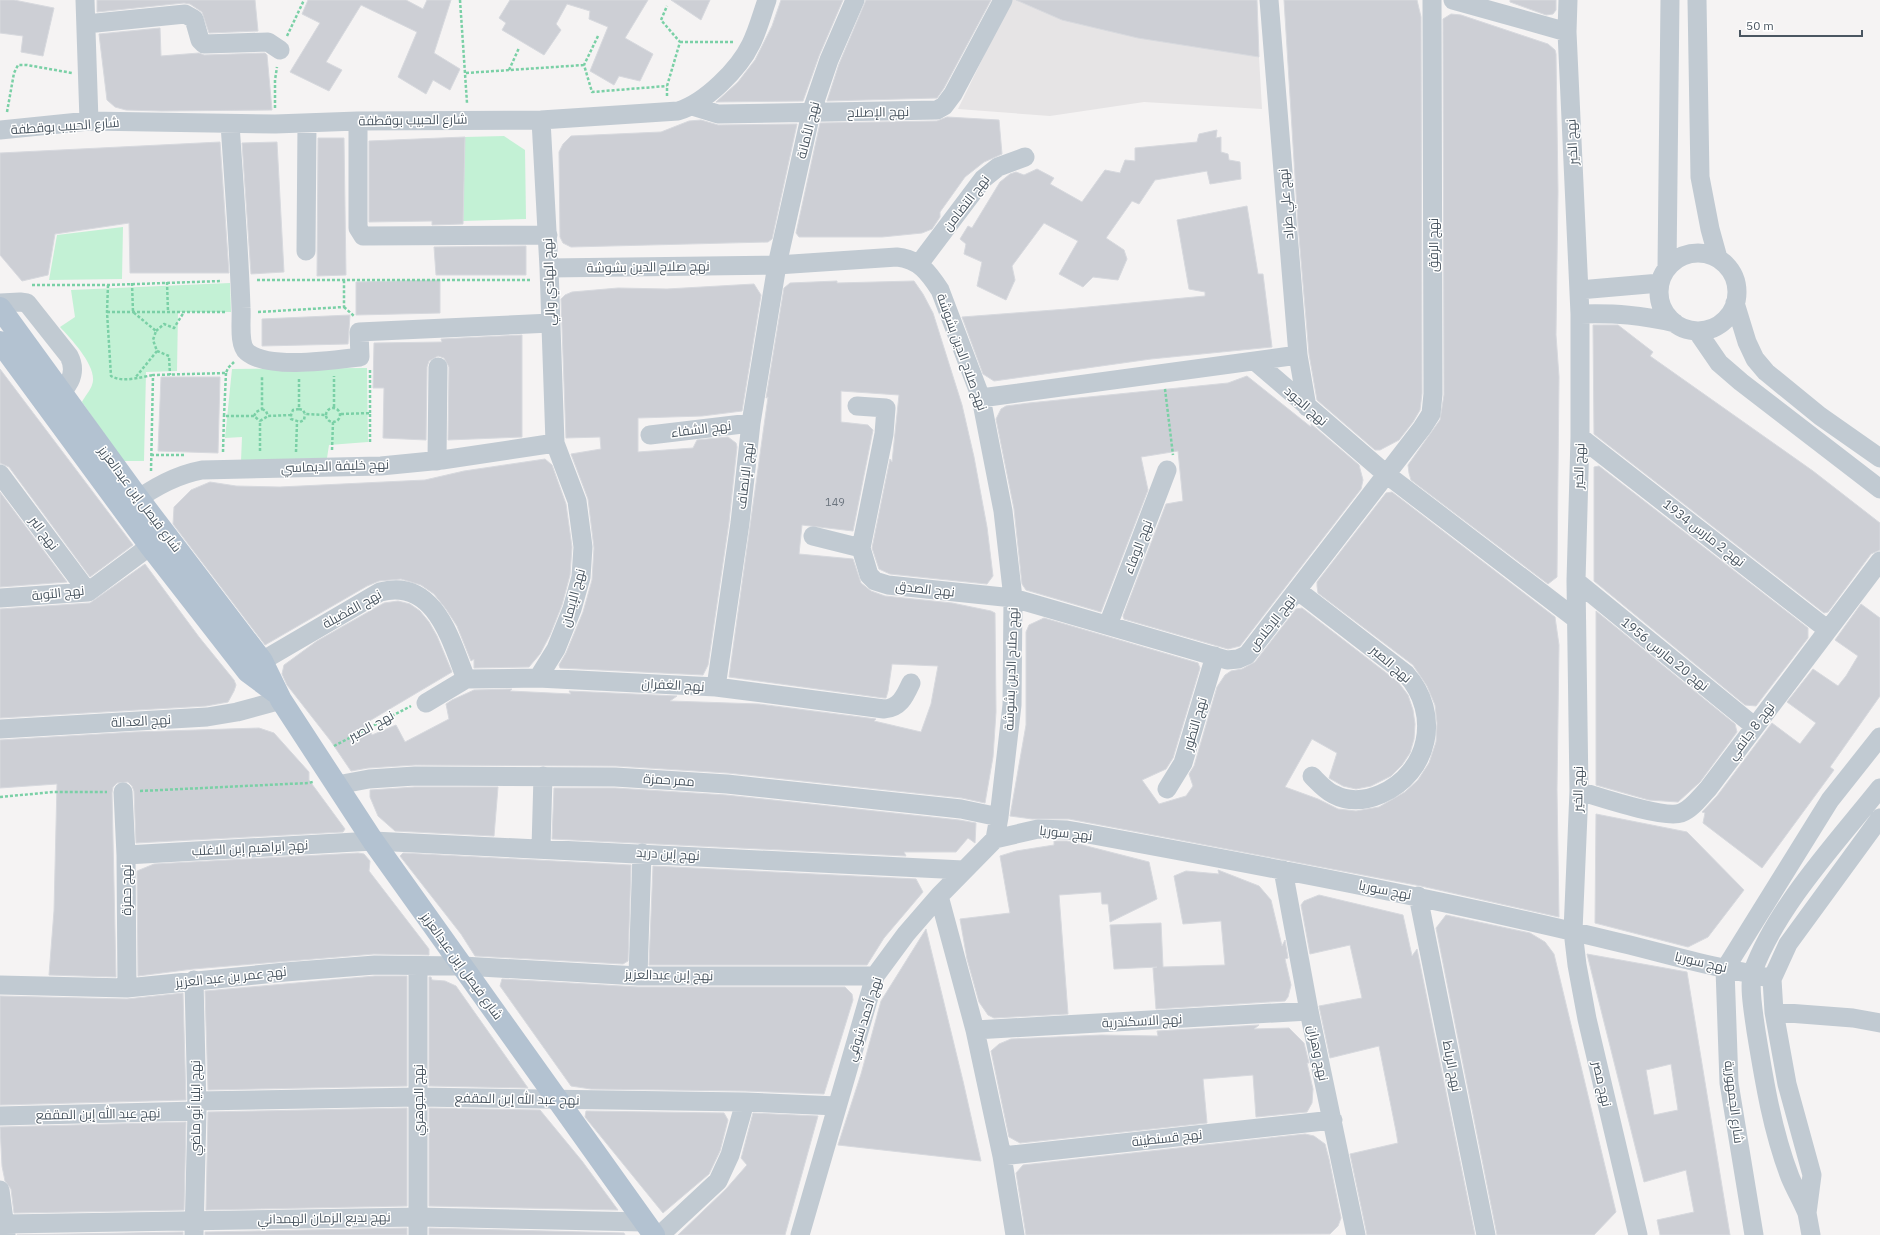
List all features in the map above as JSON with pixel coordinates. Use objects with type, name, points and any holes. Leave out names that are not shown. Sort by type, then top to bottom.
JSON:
[{"type":"main road","name":"شارع فيصل إبن عبدالعزيز","points":[[0,308],[55,401]]},
{"type":"main road","name":"شارع فيصل إبن عبدالعزيز","points":[[0,342],[55,401],[138,500],[255,666]]},
{"type":"main road","name":"شارع فيصل إبن عبدالعزيز","points":[[138,500],[150,546],[255,666],[279,696],[373,841],[652,1230]]},
{"type":"street","points":[[85,0],[90,121]]},
{"type":"street","name":"شارع الحبيب بوقطفة","points":[[2,130],[90,121],[230,124],[358,121],[542,120],[667,113],[692,106],[712,91],[727,76],[742,59],[752,43],[767,0]]},
{"type":"street","name":"نهج الأمانة","points":[[777,265],[811,113],[829,60],[855,0]]},
{"type":"street","name":"نهج الإصلاح","points":[[692,106],[718,114],[931,111],[944,106],[953,94],[1003,0]]},
{"type":"street","name":"نهج علي طراد","points":[[1269,0],[1298,355],[1307,407]]},
{"type":"street","name":"نهج الرفق","points":[[1386,474],[1422,428],[1431,414],[1432,407],[1432,0]]},
{"type":"street","points":[[1453,0],[1567,32]]},
{"type":"street","name":"نهج الخير","points":[[1568,0],[1567,32],[1580,314],[1580,437],[1576,581],[1579,791],[1573,931]]},
{"type":"street","points":[[1670,0],[1664,275],[1659,294],[1661,305],[1667,315],[1675,323]]},
{"type":"street","points":[[1697,0],[1700,177],[1710,229],[1718,258]]},
{"type":"street","points":[[86,24],[185,14],[194,19],[200,40],[204,44],[268,42],[280,50]]},
{"type":"street","name":"نهج الهادي والي","points":[[542,120],[548,235],[555,443]]},
{"type":"street","points":[[358,121],[358,228],[363,236],[548,235]]},
{"type":"street","points":[[306,251],[307,123]]},
{"type":"street","points":[[230,124],[240,280],[242,340],[254,355],[299,362],[334,360],[360,357],[358,332],[551,323]]},
{"type":"street","name":"نهج التضامن","points":[[919,264],[983,179],[998,167],[1025,158]]},
{"type":"street","points":[[1579,290],[1664,275],[1682,256],[1691,253],[1710,254],[1718,258],[1733,273],[1737,293],[1731,313],[1720,323],[1707,330],[1697,331],[1686,329],[1675,323],[1644,316],[1612,313],[1580,314]]},
{"type":"street","name":"نهج صلاح الدين بشوشة","points":[[549,274],[777,265],[886,256],[909,258],[919,264],[940,290],[981,398],[1003,511],[1013,598],[1012,705],[1000,817],[995,839]]},
{"type":"street","name":"نهج الإنصاف","points":[[716,687],[740,523],[751,423],[777,265]]},
{"type":"street","points":[[0,303],[27,303],[73,363],[73,376],[55,401]]},
{"type":"street","points":[[1735,303],[1747,342],[1755,359],[1789,392],[1820,416],[1880,458]]},
{"type":"street","points":[[1697,331],[1719,363],[1741,382],[1880,489]]},
{"type":"street","points":[[981,398],[1256,362],[1298,355]]},
{"type":"street","name":"نهج الجود","points":[[1256,362],[1386,474],[1576,619]]},
{"type":"street","points":[[437,461],[438,367]]},
{"type":"street","name":"نهج الصدق","points":[[858,406],[886,408],[884,434],[861,548],[866,570],[871,578],[880,583],[1013,598]]},
{"type":"street","name":"نهج الشفاء","points":[[650,435],[751,423]]},
{"type":"street","name":"نهج 2 مارس 1934","points":[[1580,437],[1828,630]]},
{"type":"street","name":"نهج خليفة الديماسي","points":[[138,500],[174,479],[194,471],[260,468],[381,466],[437,461],[555,443]]},
{"type":"street","name":"نهج الإيمان","points":[[538,678],[556,649],[572,609],[581,577],[583,560],[582,530],[577,501],[555,443]]},
{"type":"street","name":"نهج الوفاء","points":[[1108,625],[1167,470]]},
{"type":"street","name":"نهج البر","points":[[0,474],[88,592]]},
{"type":"street","name":"نهج الإخلاص","points":[[1013,598],[1215,656],[1234,660],[1247,655],[1386,474]]},
{"type":"street","points":[[813,536],[861,548]]},
{"type":"street","name":"نهج التوبة","points":[[0,598],[88,592],[150,546]]},
{"type":"street","name":"نهج 8 جانفي","points":[[1579,791],[1662,814],[1679,814],[1687,810],[1708,789],[1754,726],[1880,561]]},
{"type":"street","name":"نهج 20 مارس 1956","points":[[1576,581],[1754,726]]},
{"type":"street","name":"نهج الفضيلة","points":[[255,666],[380,592],[390,589],[401,589],[420,596],[437,612],[449,635],[466,679]]},
{"type":"street","name":"نهج الصبر","points":[[1297,590],[1406,674],[1416,685],[1424,703],[1425,714],[1426,728],[1423,750],[1412,771],[1397,786],[1376,796],[1363,800],[1353,800],[1342,798],[1326,790],[1312,776]]},
{"type":"street","name":"نهج التطور","points":[[1167,789],[1183,763],[1215,656]]},
{"type":"street","name":"نهج الغفران","points":[[426,702],[466,679],[538,678],[716,687],[884,709],[892,708],[900,702],[912,683]]},
{"type":"street","name":"نهج العدالة","points":[[0,729],[207,717],[237,712],[279,696]]},
{"type":"street","points":[[1724,969],[1830,800],[1880,738]]},
{"type":"street","name":"ممر حمزة","points":[[334,780],[369,780],[415,776],[615,777],[727,784],[961,809],[1000,817]]},
{"type":"street","points":[[541,848],[543,776]]},
{"type":"street","points":[[1811,1235],[1807,1213],[1791,1178],[1774,1129],[1752,1007],[1752,972],[1782,913],[1880,788]]},
{"type":"street","name":"نهج حمزة","points":[[123,792],[126,855],[127,988]]},
{"type":"street","points":[[1807,1213],[1812,1175],[1787,1084],[1774,1012],[1772,979],[1788,944],[1880,818]]},
{"type":"street","name":"نهج سوريا","points":[[995,839],[1038,829],[1062,830],[1418,896],[1573,931],[1724,969],[1752,972],[1772,979]]},
{"type":"street","name":"نهج أحمد شوقي","points":[[800,1235],[875,976],[906,934],[939,896],[995,839]]},
{"type":"street","name":"نهج إبن دريد","points":[[373,841],[541,848],[963,870]]},
{"type":"street","name":"نهج ابراهيم إبن الاغلب","points":[[126,855],[373,841]]},
{"type":"street","points":[[638,976],[642,853]]},
{"type":"street","name":"نهج وهران","points":[[1283,870],[1309,1011],[1356,1235]]},
{"type":"street","points":[[939,896],[975,1030],[1002,1156],[1015,1235]]},
{"type":"street","name":"نهج الرباط","points":[[1418,896],[1486,1235]]},
{"type":"street","name":"نهج مصر","points":[[1573,931],[1577,965],[1587,1020],[1638,1235]]},
{"type":"street","name":"نهج عمر بن عبد العزيز","points":[[0,985],[127,988],[194,980],[325,968],[375,966],[463,966]]},
{"type":"street","name":"نهج الجوهري","points":[[418,966],[418,1226]]},
{"type":"street","name":"نهج إبن عبدالعزيز","points":[[463,966],[638,976],[875,976]]},
{"type":"street","name":"شارع الجمهورية","points":[[1724,969],[1729,1083],[1754,1235]]},
{"type":"street","name":"نهج ايليا أبو ماضي","points":[[194,980],[197,1106],[194,1228]]},
{"type":"street","name":"نهج الاسكندرية","points":[[975,1030],[1309,1011]]},
{"type":"street","points":[[1774,1012],[1853,1018],[1880,1023]]},
{"type":"street","name":"نهج عبد الله إبن المقفع","points":[[0,1116],[418,1097],[559,1101],[745,1102],[838,1106]]},
{"type":"street","points":[[652,1230],[718,1181],[730,1155],[745,1102]]},
{"type":"street","name":"نهج قسنطينة","points":[[1002,1156],[1332,1120]]},
{"type":"street","points":[[0,1190],[5,1229]]},
{"type":"street","name":"نهج بديع الزمان الهمداني","points":[[5,1229],[418,1226],[652,1230]]},
{"type":"path","points":[[460,0],[468,120]]},
{"type":"path","points":[[667,6],[661,20],[680,42],[752,43]]},
{"type":"path","points":[[598,36],[584,65],[592,92],[667,86]]},
{"type":"path","points":[[667,113],[667,86],[680,42]]},
{"type":"path","points":[[508,70],[519,48]]},
{"type":"path","points":[[2,130],[14,73],[18,65],[27,65],[88,76]]},
{"type":"path","points":[[466,73],[584,65]]},
{"type":"path","points":[[30,285],[108,285],[240,280],[344,280],[549,274]]},
{"type":"path","points":[[107,312],[241,312],[344,307],[344,280]]},
{"type":"path","points":[[167,282],[168,312]]},
{"type":"path","points":[[132,283],[133,312],[156,330]]},
{"type":"path","points":[[108,285],[107,312],[110,375],[116,378],[135,378],[153,375],[226,373]]},
{"type":"path","points":[[170,375],[169,356],[157,351],[153,340],[156,330],[164,324],[174,328],[184,312]]},
{"type":"path","points":[[135,378],[157,351]]},
{"type":"path","points":[[222,455],[226,373],[228,368],[254,355],[262,409],[266,411],[268,416]]},
{"type":"path","points":[[360,357],[369,364],[370,368],[370,444]]},
{"type":"path","points":[[334,360],[334,408],[341,414],[370,413]]},
{"type":"path","points":[[299,362],[299,409]]},
{"type":"path","points":[[1164,374],[1174,454],[1167,470]]},
{"type":"path","points":[[138,500],[151,455],[153,375]]},
{"type":"path","points":[[326,415],[330,409],[334,408]]},
{"type":"path","points":[[254,416],[256,412],[262,409]]},
{"type":"path","points":[[293,410],[303,410],[305,414],[304,420],[297,422],[291,419],[293,410]]},
{"type":"path","points":[[305,414],[326,415]]},
{"type":"path","points":[[332,467],[333,422],[341,414]]},
{"type":"path","points":[[260,421],[268,416],[291,415]]},
{"type":"path","points":[[326,415],[326,418],[333,422]]},
{"type":"path","points":[[224,416],[254,416],[260,421]]},
{"type":"path","points":[[260,421],[260,468]]},
{"type":"path","points":[[296,468],[297,422]]},
{"type":"path","points":[[151,455],[191,455]]},
{"type":"path","name":"نهج الصبر","points":[[317,754],[407,707],[426,702]]},
{"type":"path","points":[[0,797],[53,792],[123,792],[308,783],[334,780]]},
{"type":"shaded area","points":[[1011,0],[1016,0],[1062,20],[1138,38],[1259,57],[1262,109],[1144,102],[1050,116],[958,109]]},
{"type":"green space","points":[[504,136],[525,150],[526,219],[463,221],[465,137]]},
{"type":"green space","points":[[123,227],[122,279],[49,280],[57,235]]},
{"type":"green space","points":[[230,283],[231,312],[178,312],[177,371],[146,372],[144,461],[123,461],[82,402],[92,385],[92,370],[83,354],[60,327],[75,317],[71,290]]},
{"type":"green space","points":[[367,368],[368,442],[329,445],[327,458],[241,461],[242,437],[225,438],[232,369]]},
{"type":"building","points":[[0,0],[14,0],[54,8],[43,56],[21,52],[23,36],[0,33]]},
{"type":"building","points":[[97,0],[255,0],[258,31],[209,33],[202,12],[190,4],[184,3],[97,12]]},
{"type":"building","points":[[308,0],[406,0],[423,9],[427,0],[451,0],[434,53],[460,69],[450,90],[433,80],[426,94],[398,77],[417,32],[361,5],[326,62],[342,70],[329,91],[290,72],[320,23],[302,14]]},
{"type":"building","points":[[510,0],[648,0],[625,38],[653,54],[640,81],[619,76],[614,85],[590,71],[608,27],[589,19],[590,11],[567,4],[556,24],[561,30],[544,55],[502,30],[506,23],[499,18]]},
{"type":"building","points":[[671,0],[710,0],[701,20]]},
{"type":"building","points":[[781,0],[843,0],[819,56],[803,101],[716,102],[738,82],[755,60],[772,26]]},
{"type":"building","points":[[866,0],[991,0],[944,88],[937,98],[827,101],[839,64]]},
{"type":"building","points":[[1016,0],[1257,0],[1259,57],[1138,38],[1062,20]]},
{"type":"building","points":[[1284,0],[1417,0],[1421,17],[1422,393],[1420,410],[1413,422],[1399,440],[1380,450],[1375,450],[1317,400],[1309,354],[1298,225]]},
{"type":"building","points":[[1510,0],[1556,0],[1556,10],[1553,14],[1546,15],[1510,2]]},
{"type":"building","points":[[1451,14],[1461,15],[1548,44],[1555,50],[1556,54],[1558,192],[1556,335],[1559,377],[1557,577],[1548,584],[1411,480],[1409,473],[1408,465],[1440,420],[1444,395],[1443,19]]},
{"type":"building","points":[[160,28],[161,56],[199,53],[204,55],[265,53],[267,55],[272,110],[162,111],[126,110],[115,107],[107,100],[99,34]]},
{"type":"building","points":[[947,117],[999,120],[1002,154],[984,162],[965,177],[940,212],[940,217],[932,229],[922,233],[882,237],[799,237],[796,233],[820,123],[937,121]]},
{"type":"building","points":[[701,120],[718,125],[797,124],[772,239],[768,242],[571,247],[563,243],[560,237],[559,152],[563,144],[571,136],[661,132],[689,121]]},
{"type":"building","points":[[1217,130],[1216,138],[1221,137],[1221,152],[1228,154],[1229,160],[1240,162],[1241,179],[1210,184],[1207,171],[1155,180],[1139,204],[1132,201],[1106,238],[1124,250],[1127,259],[1118,280],[1093,277],[1083,287],[1059,274],[1078,241],[1044,223],[1012,266],[1015,280],[1006,300],[977,286],[982,262],[964,254],[966,244],[960,239],[968,226],[972,228],[1000,182],[1010,174],[1016,172],[1024,175],[1037,169],[1054,178],[1050,184],[1082,202],[1105,170],[1120,173],[1125,160],[1135,161],[1135,148],[1197,142],[1199,134]]},
{"type":"building","points":[[465,137],[463,224],[432,225],[432,221],[369,222],[369,141]]},
{"type":"building","points":[[318,138],[344,138],[346,275],[317,276]]},
{"type":"building","points":[[220,142],[229,273],[130,273],[129,223],[55,234],[48,275],[22,281],[0,255],[0,153]]},
{"type":"building","points":[[277,142],[284,272],[251,274],[242,143]]},
{"type":"building","points":[[1247,206],[1258,274],[1263,274],[1272,347],[1151,359],[994,381],[983,374],[962,317],[1205,296],[1205,292],[1189,289],[1177,220]]},
{"type":"building","points":[[526,246],[526,275],[436,275],[434,247]]},
{"type":"building","points":[[440,280],[440,313],[356,315],[356,282]]},
{"type":"building","points":[[837,281],[837,283],[914,281],[923,294],[933,313],[962,405],[974,457],[987,527],[993,576],[987,584],[890,574],[879,569],[872,548],[890,459],[892,462],[899,395],[841,391],[841,422],[868,425],[873,430],[853,531],[802,525],[799,554],[853,559],[861,583],[871,591],[885,596],[952,603],[995,613],[996,712],[993,757],[985,803],[962,798],[728,773],[616,766],[415,765],[368,768],[351,771],[330,740],[287,685],[282,674],[284,665],[317,641],[384,603],[398,601],[410,604],[420,611],[429,622],[437,636],[452,672],[366,723],[372,735],[396,725],[405,742],[449,719],[446,704],[452,700],[474,690],[512,689],[510,691],[571,694],[569,691],[677,696],[670,701],[759,704],[876,719],[874,721],[921,732],[931,704],[938,666],[892,664],[886,698],[729,677],[768,397],[766,398],[784,288],[790,283]]},
{"type":"building","points":[[754,284],[761,295],[742,411],[702,416],[638,418],[638,452],[693,448],[697,440],[728,437],[736,443],[737,447],[729,522],[708,665],[703,675],[560,668],[559,665],[566,653],[583,612],[592,580],[594,548],[588,499],[571,454],[601,449],[600,437],[566,438],[561,299],[565,295],[572,292],[618,288],[667,289]]},
{"type":"building","points":[[350,315],[348,344],[262,346],[262,319]]},
{"type":"building","points":[[1593,325],[1618,325],[1653,352],[1650,356],[1813,471],[1880,523],[1880,550],[1871,554],[1828,612],[1824,613],[1594,434]]},
{"type":"building","points":[[522,335],[522,437],[448,440],[449,367],[444,358],[438,356],[429,361],[427,367],[426,440],[383,438],[384,388],[373,388],[374,343],[442,342],[441,339]]},
{"type":"building","points":[[0,369],[133,545],[90,577],[9,467],[0,463]]},
{"type":"building","points":[[1247,376],[1311,427],[1311,424],[1359,465],[1363,480],[1361,489],[1240,646],[1228,649],[1124,619],[1123,616],[1166,504],[1183,501],[1178,451],[1141,457],[1148,490],[1101,612],[1026,590],[1022,584],[1014,509],[996,419],[1001,409],[1006,406],[1029,403],[1228,383]]},
{"type":"building","points":[[161,377],[220,377],[218,453],[158,451]]},
{"type":"building","points":[[545,459],[552,465],[566,504],[572,547],[570,575],[562,605],[550,635],[540,654],[529,667],[474,668],[474,659],[471,661],[457,626],[434,594],[421,585],[401,579],[379,581],[367,586],[265,645],[173,524],[174,507],[191,490],[210,482],[236,486],[280,487],[425,480],[464,471]]},
{"type":"building","points":[[1599,466],[1808,628],[1808,638],[1756,706],[1745,705],[1594,581],[1594,467]]},
{"type":"building","points":[[0,492],[67,582],[0,587]]},
{"type":"building","points":[[1392,492],[1555,617],[1559,645],[1557,790],[1559,917],[1421,886],[1069,819],[1032,819],[1010,816],[1026,725],[1026,632],[1029,625],[1044,618],[1198,663],[1200,668],[1173,758],[1166,769],[1142,780],[1159,804],[1186,796],[1193,786],[1189,774],[1194,766],[1217,687],[1225,675],[1231,671],[1242,669],[1255,662],[1296,609],[1302,608],[1398,682],[1408,695],[1413,710],[1415,724],[1414,739],[1410,753],[1402,765],[1391,776],[1371,786],[1356,789],[1343,786],[1329,778],[1337,753],[1312,739],[1285,787],[1318,799],[1338,809],[1356,811],[1379,807],[1405,792],[1418,780],[1429,763],[1436,742],[1437,723],[1435,705],[1427,686],[1413,665],[1318,593],[1317,586],[1317,582],[1386,493]]},
{"type":"building","points":[[145,564],[199,637],[234,680],[236,685],[228,702],[206,706],[0,718],[0,609],[90,603]]},
{"type":"building","points":[[1861,604],[1880,618],[1880,696],[1830,767],[1834,770],[1762,868],[1703,823],[1705,813],[1702,812],[1717,796],[1772,723],[1800,744],[1816,723],[1787,702],[1813,669],[1838,686],[1846,676],[1858,656],[1835,640]]},
{"type":"building","points":[[1596,611],[1735,724],[1737,732],[1700,782],[1678,802],[1649,800],[1596,785]]},
{"type":"building","points":[[259,728],[274,733],[309,772],[309,780],[345,829],[343,832],[136,843],[134,791],[128,782],[117,783],[113,787],[112,793],[116,977],[49,975],[54,911],[57,784],[0,788],[0,740],[134,732]]},
{"type":"building","points":[[415,787],[498,787],[494,836],[395,831],[378,816],[370,797],[370,790]]},
{"type":"building","points":[[554,788],[615,788],[726,795],[959,820],[976,823],[975,843],[968,838],[956,852],[904,852],[906,856],[552,839]]},
{"type":"building","points":[[1596,814],[1687,832],[1744,890],[1708,937],[1688,947],[1595,923]]},
{"type":"building","points":[[1054,841],[1067,841],[1149,862],[1157,899],[1110,922],[1108,904],[1102,904],[1101,892],[1059,895],[1068,1014],[994,1018],[988,1015],[979,1002],[967,959],[960,919],[1010,913],[1000,856],[1016,851],[1054,845]]},
{"type":"building","points":[[358,853],[364,854],[370,861],[369,871],[429,949],[429,955],[374,954],[193,969],[138,976],[137,871],[154,864]]},
{"type":"building","points":[[403,853],[631,865],[628,961],[623,964],[475,956],[461,934],[400,856]]},
{"type":"building","points":[[653,866],[916,879],[923,892],[884,938],[867,965],[649,965]]},
{"type":"building","points":[[1218,870],[1259,886],[1271,900],[1282,946],[1285,940],[1288,958],[1285,959],[1291,985],[1288,997],[1285,1001],[1156,1009],[1153,968],[1157,967],[1114,969],[1110,925],[1161,923],[1163,967],[1225,965],[1221,921],[1183,924],[1174,876],[1186,871],[1219,874]]},
{"type":"building","points":[[1319,895],[1403,915],[1412,956],[1417,949],[1475,1235],[1367,1235],[1350,1154],[1398,1143],[1379,1046],[1330,1058],[1319,1006],[1362,998],[1350,945],[1310,954],[1301,905],[1304,901]]},
{"type":"building","points":[[1446,915],[1530,933],[1545,942],[1554,954],[1616,1212],[1594,1235],[1497,1235],[1436,928]]},
{"type":"building","points":[[926,929],[981,1161],[838,1145],[861,1074],[881,1001]]},
{"type":"building","points":[[1587,954],[1687,972],[1730,1235],[1660,1235],[1657,1220],[1694,1212],[1686,1170],[1644,1182]],"holes":[[[1671,1064],[1678,1110],[1654,1115],[1646,1070]]]},
{"type":"building","points":[[375,976],[407,976],[407,1086],[208,1090],[205,991]]},
{"type":"building","points":[[429,977],[431,977],[432,980],[445,981],[456,986],[528,1088],[429,1086]]},
{"type":"building","points":[[502,979],[638,987],[845,987],[852,994],[853,1000],[824,1094],[745,1091],[591,1089],[571,1086],[500,986]]},
{"type":"building","points":[[183,993],[186,1100],[0,1105],[0,996],[127,999]]},
{"type":"building","points":[[1259,1025],[1254,1029],[1289,1028],[1304,1043],[1313,1089],[1312,1103],[1307,1112],[1256,1117],[1253,1075],[1203,1079],[1207,1123],[1020,1143],[1009,1137],[991,1051],[999,1044],[1011,1039],[1101,1035],[1158,1036],[1157,1031]]},
{"type":"building","points":[[407,1108],[407,1206],[206,1210],[208,1112]]},
{"type":"building","points":[[429,1108],[540,1110],[582,1161],[618,1210],[429,1206]]},
{"type":"building","points":[[586,1111],[724,1113],[728,1120],[720,1151],[709,1174],[663,1213],[585,1117]]},
{"type":"building","points":[[753,1113],[818,1116],[785,1235],[678,1235],[726,1189],[747,1165],[741,1158]]},
{"type":"building","points":[[186,1122],[184,1210],[14,1213],[11,1189],[5,1181],[2,1166],[0,1127]]},
{"type":"building","points":[[1305,1134],[1314,1136],[1325,1144],[1329,1159],[1341,1218],[1338,1226],[1330,1234],[1026,1235],[1016,1173],[1023,1165]]},
{"type":"building","points":[[407,1228],[407,1235],[205,1235],[205,1232]]},
{"type":"building","points":[[429,1228],[624,1233],[625,1235],[429,1235]]},
{"type":"building","points":[[183,1232],[183,1235],[17,1235]]}]
